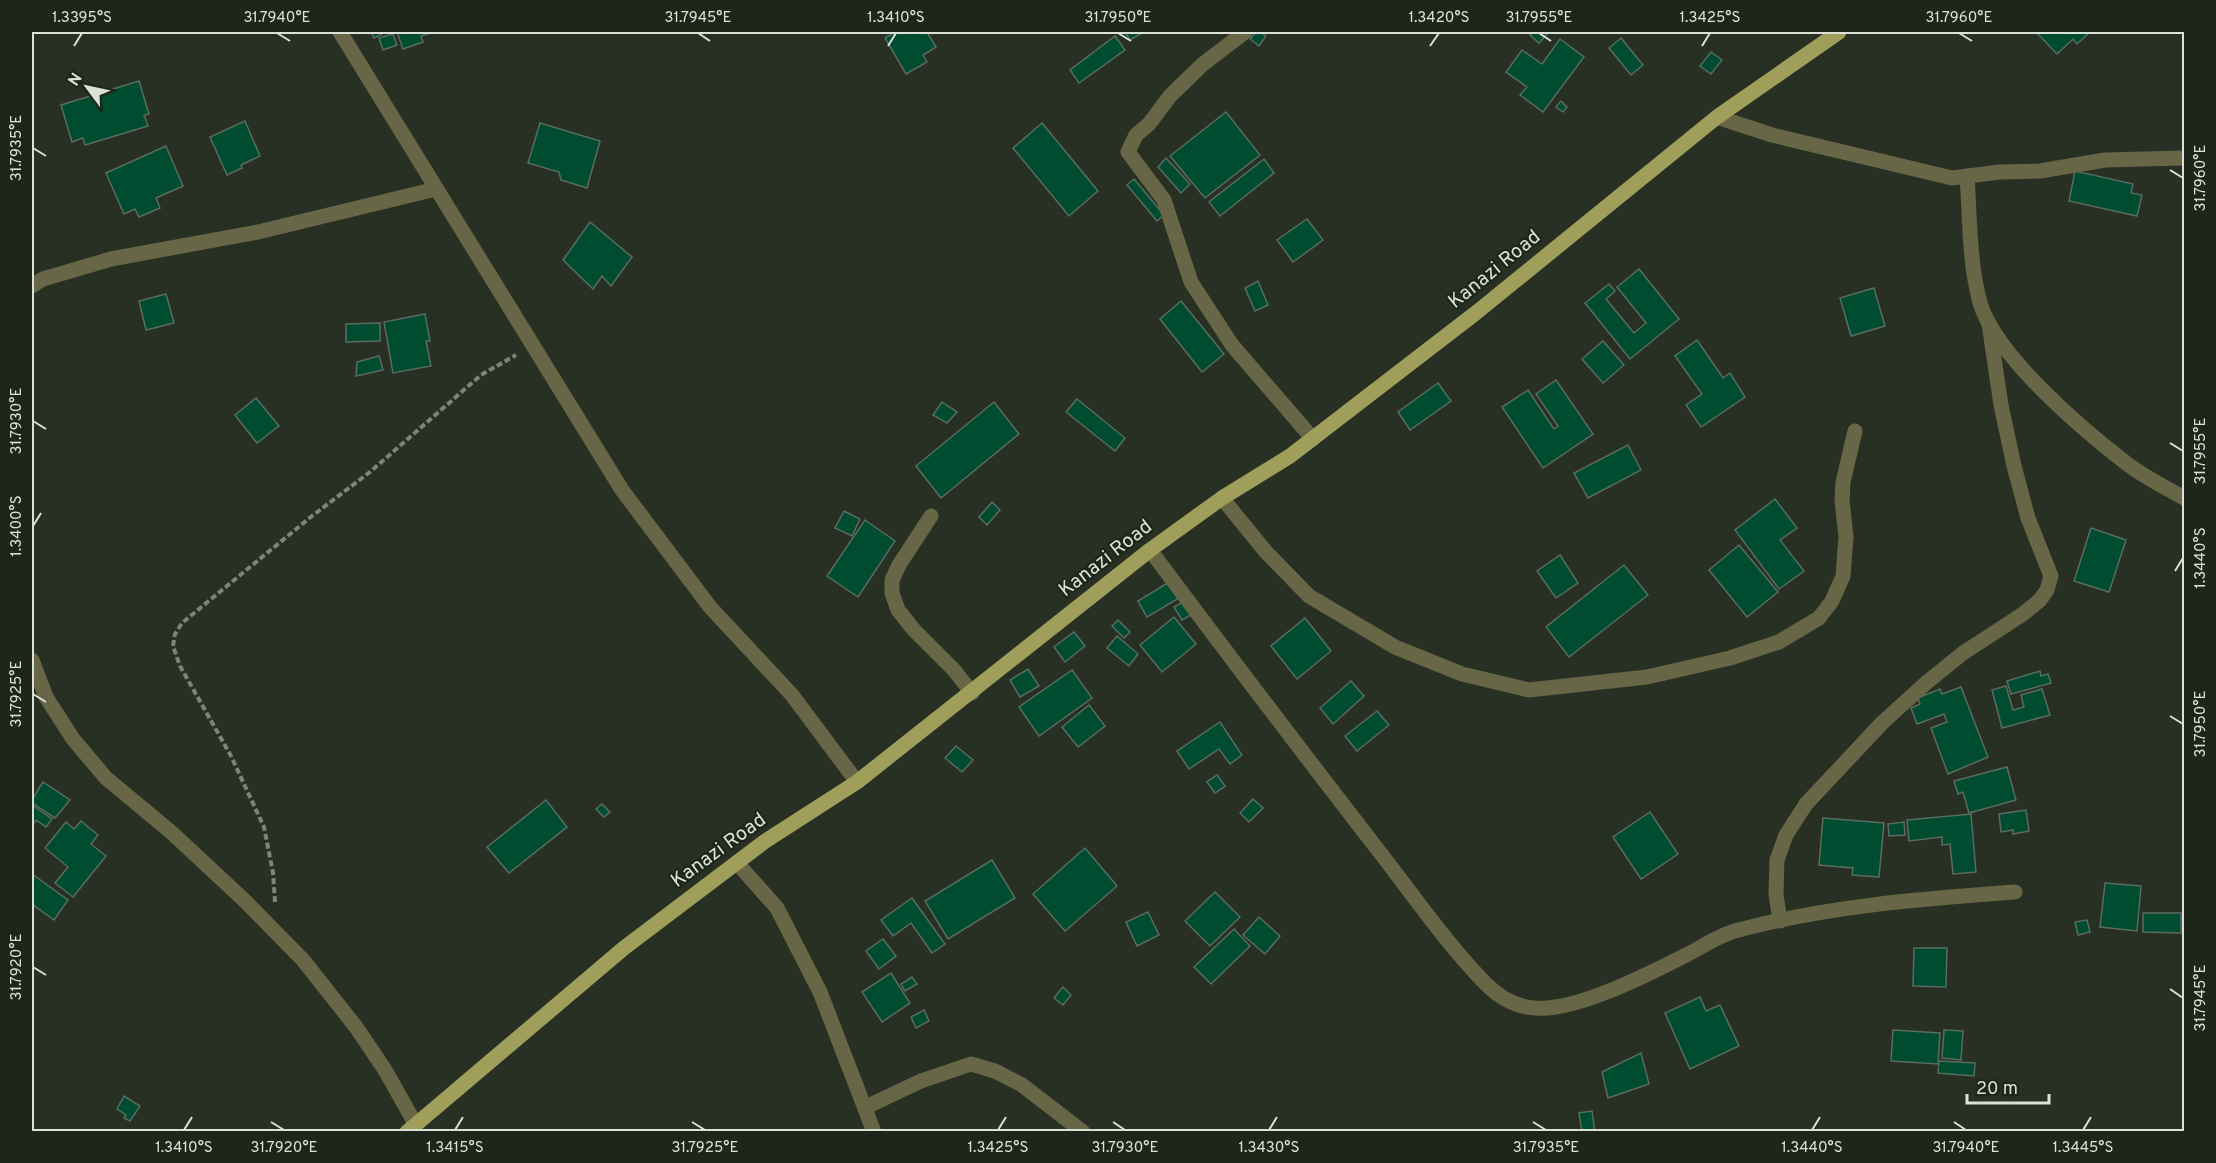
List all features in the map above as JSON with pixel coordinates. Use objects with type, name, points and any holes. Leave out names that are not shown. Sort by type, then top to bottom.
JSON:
[{"type":"main road","name":"Kanazi Road","points":[[412,1128],[624,948],[764,842],[857,782],[1150,550],[1222,498],[1313,439],[1477,312],[1717,117],[1839,32]]},
{"type":"street","points":[[340,32],[622,490],[710,607],[792,695],[857,782]]},
{"type":"street","points":[[1245,32],[1203,64],[1170,96],[1149,124],[1136,135],[1128,152],[1164,200],[1191,282],[1232,345],[1313,439]]},
{"type":"street","points":[[1717,117],[1772,135],[1952,178],[2000,172],[2040,171],[2105,160],[2184,158]]},
{"type":"street","points":[[1966,176],[1971,264],[1981,305],[2000,341],[2046,394],[2127,464],[2184,498]]},
{"type":"street","points":[[32,286],[43,279],[111,259],[258,232],[436,189]]},
{"type":"street","points":[[1780,921],[1776,894],[1777,860],[1786,835],[1806,804],[1882,723],[1917,691],[1963,654],[2023,614],[2048,590],[2051,576],[2028,518],[2014,466],[2001,405],[1989,324]]},
{"type":"street","points":[[1222,498],[1266,552],[1309,596],[1395,646],[1462,674],[1529,690],[1647,677],[1730,658],[1779,642],[1819,618],[1832,601],[1843,576],[1846,537],[1842,500],[1843,482],[1855,431]]},
{"type":"street","points":[[931,516],[892,580],[892,593],[898,610],[972,693]]},
{"type":"street","points":[[1150,550],[1285,730],[1445,936],[1488,986],[1509,1002],[1536,1008],[1561,1005],[1595,996],[1664,966],[1732,931],[1908,899],[2015,892]]},
{"type":"street","points":[[32,660],[46,697],[73,739],[106,778],[171,832],[303,960],[356,1027],[385,1070],[412,1128]]},
{"type":"street","points":[[737,863],[777,908],[820,992],[874,1131]]},
{"type":"street","points":[[866,1107],[921,1081],[971,1064],[995,1071],[1022,1085],[1083,1131]]},
{"type":"path","points":[[279,936],[273,873],[264,827],[231,756],[180,666],[173,646],[175,634],[182,623],[312,516],[370,472],[481,375],[534,345]]},
{"type":"building","points":[[371,32],[386,32],[374,38]]},
{"type":"building","points":[[397,32],[434,32],[421,36],[423,42],[403,49]]},
{"type":"building","points":[[895,32],[927,32],[936,47],[923,55],[927,62],[906,74],[885,38]]},
{"type":"building","points":[[1125,32],[1144,32],[1130,40]]},
{"type":"building","points":[[1256,32],[1266,36],[1259,46],[1250,39]]},
{"type":"building","points":[[1532,32],[1547,34],[1539,43],[1530,35]]},
{"type":"building","points":[[2036,32],[2090,32],[2077,44],[2073,39],[2057,54]]},
{"type":"building","points":[[393,34],[397,45],[383,50],[379,38]]},
{"type":"building","points":[[1115,36],[1125,50],[1079,83],[1070,70]]},
{"type":"building","points":[[1621,38],[1643,65],[1631,75],[1609,48]]},
{"type":"building","points":[[1560,39],[1584,57],[1543,112],[1520,95],[1527,87],[1506,72],[1522,50],[1542,64]]},
{"type":"building","points":[[1711,52],[1722,60],[1711,74],[1700,66]]},
{"type":"building","points":[[139,81],[149,114],[144,115],[148,126],[85,145],[83,138],[72,142],[61,105]]},
{"type":"building","points":[[1561,101],[1567,107],[1563,112],[1556,107]]},
{"type":"building","points":[[1226,112],[1260,155],[1205,198],[1170,156]]},
{"type":"building","points":[[245,121],[260,156],[227,175],[210,137]]},
{"type":"building","points":[[540,123],[600,141],[587,188],[561,180],[559,172],[528,163]]},
{"type":"building","points":[[1042,123],[1098,191],[1069,216],[1013,148]]},
{"type":"building","points":[[166,146],[183,186],[156,198],[160,208],[139,217],[135,209],[124,214],[106,173]]},
{"type":"building","points":[[1166,158],[1190,184],[1181,193],[1158,167]]},
{"type":"building","points":[[1264,159],[1274,173],[1220,216],[1209,202]]},
{"type":"building","points":[[2075,171],[2133,184],[2131,193],[2142,195],[2137,216],[2069,201]]},
{"type":"building","points":[[1134,179],[1164,215],[1157,221],[1127,185]]},
{"type":"building","points":[[1307,219],[1323,240],[1293,262],[1277,240]]},
{"type":"building","points":[[590,222],[632,257],[611,286],[602,276],[593,289],[563,260]]},
{"type":"building","points":[[1639,269],[1679,319],[1630,359],[1585,303],[1609,284],[1615,291],[1606,299],[1634,333],[1646,323],[1617,287]]},
{"type":"building","points":[[1258,281],[1268,305],[1255,311],[1245,288]]},
{"type":"building","points":[[1874,288],[1885,326],[1851,336],[1840,298]]},
{"type":"building","points":[[166,294],[174,323],[146,330],[139,301]]},
{"type":"building","points":[[1181,301],[1224,354],[1202,372],[1160,319]]},
{"type":"building","points":[[425,314],[430,341],[426,341],[431,366],[393,373],[384,322]]},
{"type":"building","points":[[380,323],[380,341],[346,342],[346,324]]},
{"type":"building","points":[[1697,340],[1723,378],[1730,373],[1745,397],[1701,427],[1686,405],[1702,394],[1675,356]]},
{"type":"building","points":[[1603,341],[1624,365],[1603,383],[1582,359]]},
{"type":"building","points":[[379,356],[383,370],[356,376],[357,362]]},
{"type":"building","points":[[1556,380],[1593,434],[1543,468],[1502,407],[1528,390],[1554,429],[1558,426],[1536,394]]},
{"type":"building","points":[[1438,383],[1451,401],[1410,430],[1398,412]]},
{"type":"building","points":[[256,398],[279,426],[257,443],[235,415]]},
{"type":"building","points":[[1077,399],[1125,438],[1115,451],[1066,412]]},
{"type":"building","points":[[942,402],[957,412],[947,423],[933,415]]},
{"type":"building","points":[[994,402],[1019,434],[941,498],[916,466]]},
{"type":"building","points":[[1628,445],[1641,470],[1588,498],[1574,473]]},
{"type":"building","points":[[1775,499],[1797,528],[1780,540],[1804,571],[1779,589],[1735,530]]},
{"type":"building","points":[[992,502],[1000,510],[987,525],[979,517]]},
{"type":"building","points":[[844,511],[860,519],[852,536],[835,528]]},
{"type":"building","points":[[865,520],[895,541],[858,597],[827,576]]},
{"type":"building","points":[[2091,528],[2126,540],[2109,592],[2074,581]]},
{"type":"building","points":[[1739,545],[1778,592],[1747,617],[1709,570]]},
{"type":"building","points":[[1560,555],[1578,583],[1556,598],[1537,571]]},
{"type":"building","points":[[1624,565],[1648,595],[1569,657],[1546,627]]},
{"type":"building","points":[[1169,582],[1179,598],[1147,617],[1138,601]]},
{"type":"building","points":[[1183,602],[1191,615],[1182,620],[1174,607]]},
{"type":"building","points":[[1174,617],[1196,644],[1162,672],[1140,645]]},
{"type":"building","points":[[1305,618],[1331,651],[1297,679],[1271,646]]},
{"type":"building","points":[[1118,620],[1130,632],[1124,638],[1112,626]]},
{"type":"building","points":[[1074,632],[1085,646],[1065,662],[1054,647]]},
{"type":"building","points":[[1117,636],[1138,654],[1129,666],[1107,648]]},
{"type":"building","points":[[1028,669],[1039,686],[1020,697],[1010,680]]},
{"type":"building","points":[[1072,670],[1092,698],[1039,736],[1019,707]]},
{"type":"building","points":[[2040,671],[2041,676],[2048,674],[2051,683],[2011,694],[2007,681]]},
{"type":"building","points":[[1351,681],[1364,696],[1333,724],[1320,708]]},
{"type":"building","points":[[2006,686],[2013,710],[2024,707],[2021,695],[2042,689],[2050,715],[2002,728],[1992,690]]},
{"type":"building","points":[[1961,687],[1988,757],[1948,774],[1931,728],[1947,722],[1944,714],[1917,724],[1911,708],[1920,704],[1918,698],[1940,689],[1942,694]]},
{"type":"building","points":[[1089,705],[1105,726],[1078,747],[1062,727]]},
{"type":"building","points":[[1377,711],[1389,725],[1357,751],[1345,736]]},
{"type":"building","points":[[1220,722],[1242,755],[1230,764],[1219,749],[1189,769],[1177,751]]},
{"type":"building","points":[[956,746],[973,760],[962,772],[945,758]]},
{"type":"building","points":[[2007,767],[2016,800],[1969,813],[1963,792],[1958,794],[1954,781]]},
{"type":"building","points":[[1217,775],[1225,786],[1215,793],[1207,782]]},
{"type":"building","points":[[43,782],[70,800],[55,818],[32,803]]},
{"type":"building","points":[[1253,799],[1263,808],[1249,822],[1240,813]]},
{"type":"building","points":[[546,800],[567,827],[509,873],[487,847]]},
{"type":"building","points":[[602,804],[610,812],[604,817],[596,809]]},
{"type":"building","points":[[32,805],[52,819],[46,827],[36,820],[32,826]]},
{"type":"building","points":[[2026,810],[2029,831],[2013,834],[2013,830],[2001,832],[1999,814]]},
{"type":"building","points":[[1650,812],[1678,854],[1641,879],[1613,837]]},
{"type":"building","points":[[1971,814],[1976,872],[1953,874],[1950,844],[1942,845],[1942,837],[1909,841],[1907,820]]},
{"type":"building","points":[[1823,818],[1884,823],[1879,877],[1852,875],[1853,868],[1819,865]]},
{"type":"building","points":[[81,821],[98,835],[91,844],[106,856],[73,897],[55,883],[68,867],[45,848],[66,822],[74,829]]},
{"type":"building","points":[[1904,822],[1905,835],[1889,836],[1888,824]]},
{"type":"building","points":[[1085,848],[1117,886],[1065,931],[1033,894]]},
{"type":"building","points":[[992,860],[1015,898],[948,939],[925,901]]},
{"type":"building","points":[[32,874],[68,900],[54,920],[32,904]]},
{"type":"building","points":[[2105,883],[2141,886],[2137,931],[2100,927]]},
{"type":"building","points":[[1215,892],[1240,917],[1210,946],[1185,921]]},
{"type":"building","points":[[912,898],[945,944],[932,953],[911,923],[893,936],[881,920]]},
{"type":"building","points":[[1148,912],[1159,935],[1137,946],[1126,922]]},
{"type":"building","points":[[2143,913],[2181,913],[2181,933],[2143,932]]},
{"type":"building","points":[[1259,917],[1280,936],[1265,954],[1243,935]]},
{"type":"building","points":[[2087,920],[2090,932],[2078,935],[2075,922]]},
{"type":"building","points":[[1234,929],[1250,946],[1211,984],[1194,967]]},
{"type":"building","points":[[883,939],[896,956],[879,969],[866,951]]},
{"type":"building","points":[[1914,948],[1947,948],[1946,987],[1913,986]]},
{"type":"building","points":[[891,973],[910,1003],[882,1022],[862,992]]},
{"type":"building","points":[[912,977],[917,984],[905,991],[901,984]]},
{"type":"building","points":[[1063,987],[1071,995],[1063,1005],[1054,998]]},
{"type":"building","points":[[1700,997],[1706,1011],[1720,1005],[1739,1046],[1690,1069],[1665,1013]]},
{"type":"building","points":[[924,1010],[929,1021],[916,1028],[911,1017]]},
{"type":"building","points":[[1893,1030],[1940,1033],[1938,1064],[1891,1061]]},
{"type":"building","points":[[1944,1030],[1963,1031],[1961,1060],[1942,1058]]},
{"type":"building","points":[[1641,1053],[1649,1084],[1608,1098],[1602,1072]]},
{"type":"building","points":[[1939,1061],[1975,1063],[1974,1076],[1938,1073]]},
{"type":"building","points":[[124,1096],[140,1106],[130,1121],[124,1118],[126,1115],[117,1109]]},
{"type":"building","points":[[1592,1111],[1595,1132],[1582,1132],[1579,1113]]}]
